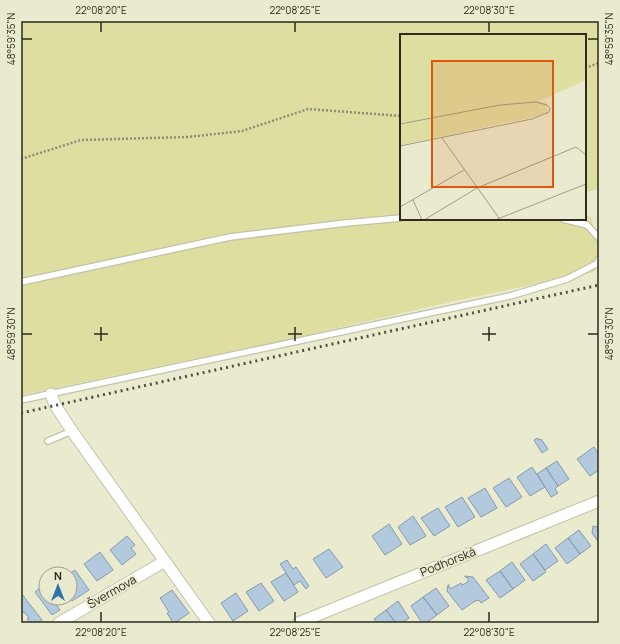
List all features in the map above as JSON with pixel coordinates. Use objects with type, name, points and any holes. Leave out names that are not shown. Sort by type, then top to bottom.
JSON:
[{"type":"street","points":[[51,394],[55,405],[72,432],[209,623]]},
{"type":"street","name":"Podhorská","points":[[298,623],[599,500]]},
{"type":"street","name":"Švermova","points":[[59,623],[165,561]]},
{"type":"lane","points":[[21,282],[230,238],[346,223],[400,218]]},
{"type":"lane","points":[[568,220],[587,224],[599,238]]},
{"type":"lane","points":[[21,400],[510,296],[567,279],[598,263],[599,259]]},
{"type":"lane","points":[[48,441],[72,432]]},
{"type":"path","points":[[586,68],[599,63]]},
{"type":"path","points":[[21,159],[81,140],[188,137],[242,132],[308,109],[400,116]]},
{"type":"green space","points":[[21,21],[599,21],[599,189],[586,192],[586,34],[400,34],[400,220],[586,220],[586,215],[591,217],[599,248],[599,263],[594,272],[459,300],[272,343],[21,395]]},
{"type":"building","points":[[538,438],[539,440],[541,439],[548,449],[542,453],[534,440]]},
{"type":"building","points":[[594,447],[599,455],[599,470],[590,476],[577,459]]},
{"type":"building","points":[[557,461],[569,479],[558,486],[546,468]]},
{"type":"building","points":[[532,467],[545,487],[530,496],[517,477]]},
{"type":"building","points":[[546,468],[558,486],[555,489],[558,493],[551,497],[537,474]]},
{"type":"building","points":[[509,478],[522,497],[506,507],[493,488]]},
{"type":"building","points":[[485,488],[497,508],[481,517],[468,498]]},
{"type":"building","points":[[462,497],[475,517],[458,527],[445,507]]},
{"type":"building","points":[[438,508],[450,526],[434,536],[421,518]]},
{"type":"building","points":[[413,516],[426,536],[410,545],[398,527]]},
{"type":"building","points":[[389,524],[402,544],[385,555],[372,536]]},
{"type":"building","points":[[593,526],[599,527],[599,543],[592,533]]},
{"type":"building","points":[[579,530],[591,546],[580,554],[568,538]]},
{"type":"building","points":[[127,536],[135,545],[131,548],[136,554],[122,565],[110,550]]},
{"type":"building","points":[[568,538],[580,554],[567,564],[555,548]]},
{"type":"building","points":[[546,544],[558,561],[545,570],[533,554]]},
{"type":"building","points":[[329,549],[343,567],[326,578],[313,559]]},
{"type":"building","points":[[100,552],[113,570],[97,581],[84,564]]},
{"type":"building","points":[[533,554],[546,572],[533,581],[520,564]]},
{"type":"building","points":[[287,560],[293,569],[296,567],[309,586],[306,589],[300,581],[294,585],[280,564]]},
{"type":"building","points":[[512,562],[525,580],[513,589],[500,571]]},
{"type":"building","points":[[500,571],[513,589],[500,598],[486,580]]},
{"type":"building","points":[[286,573],[298,592],[284,601],[271,582]]},
{"type":"building","points":[[78,574],[89,590],[78,597]]},
{"type":"building","points":[[465,576],[473,577],[489,598],[481,603],[479,600],[475,601],[462,610],[447,591],[448,585],[449,588],[452,588],[461,583],[462,585],[468,582],[468,578]]},
{"type":"building","points":[[261,583],[274,601],[259,611],[246,592]]},
{"type":"building","points":[[436,588],[449,606],[437,615],[423,597]]},
{"type":"building","points":[[172,590],[189,613],[175,623],[173,623],[167,613],[169,612],[160,598]]},
{"type":"building","points":[[21,593],[42,620],[38,623],[30,623],[27,619],[29,618],[24,612],[23,613],[21,611]]},
{"type":"building","points":[[236,593],[248,611],[233,621],[221,603]]},
{"type":"building","points":[[423,597],[437,615],[426,623],[422,623],[411,606]]},
{"type":"building","points":[[398,601],[409,618],[402,623],[396,623],[386,610]]},
{"type":"building","points":[[45,606],[57,606],[60,610],[52,615]]},
{"type":"building","points":[[386,610],[396,623],[377,623],[374,619]]},
{"type":"railway","points":[[21,413],[599,285]]}]
